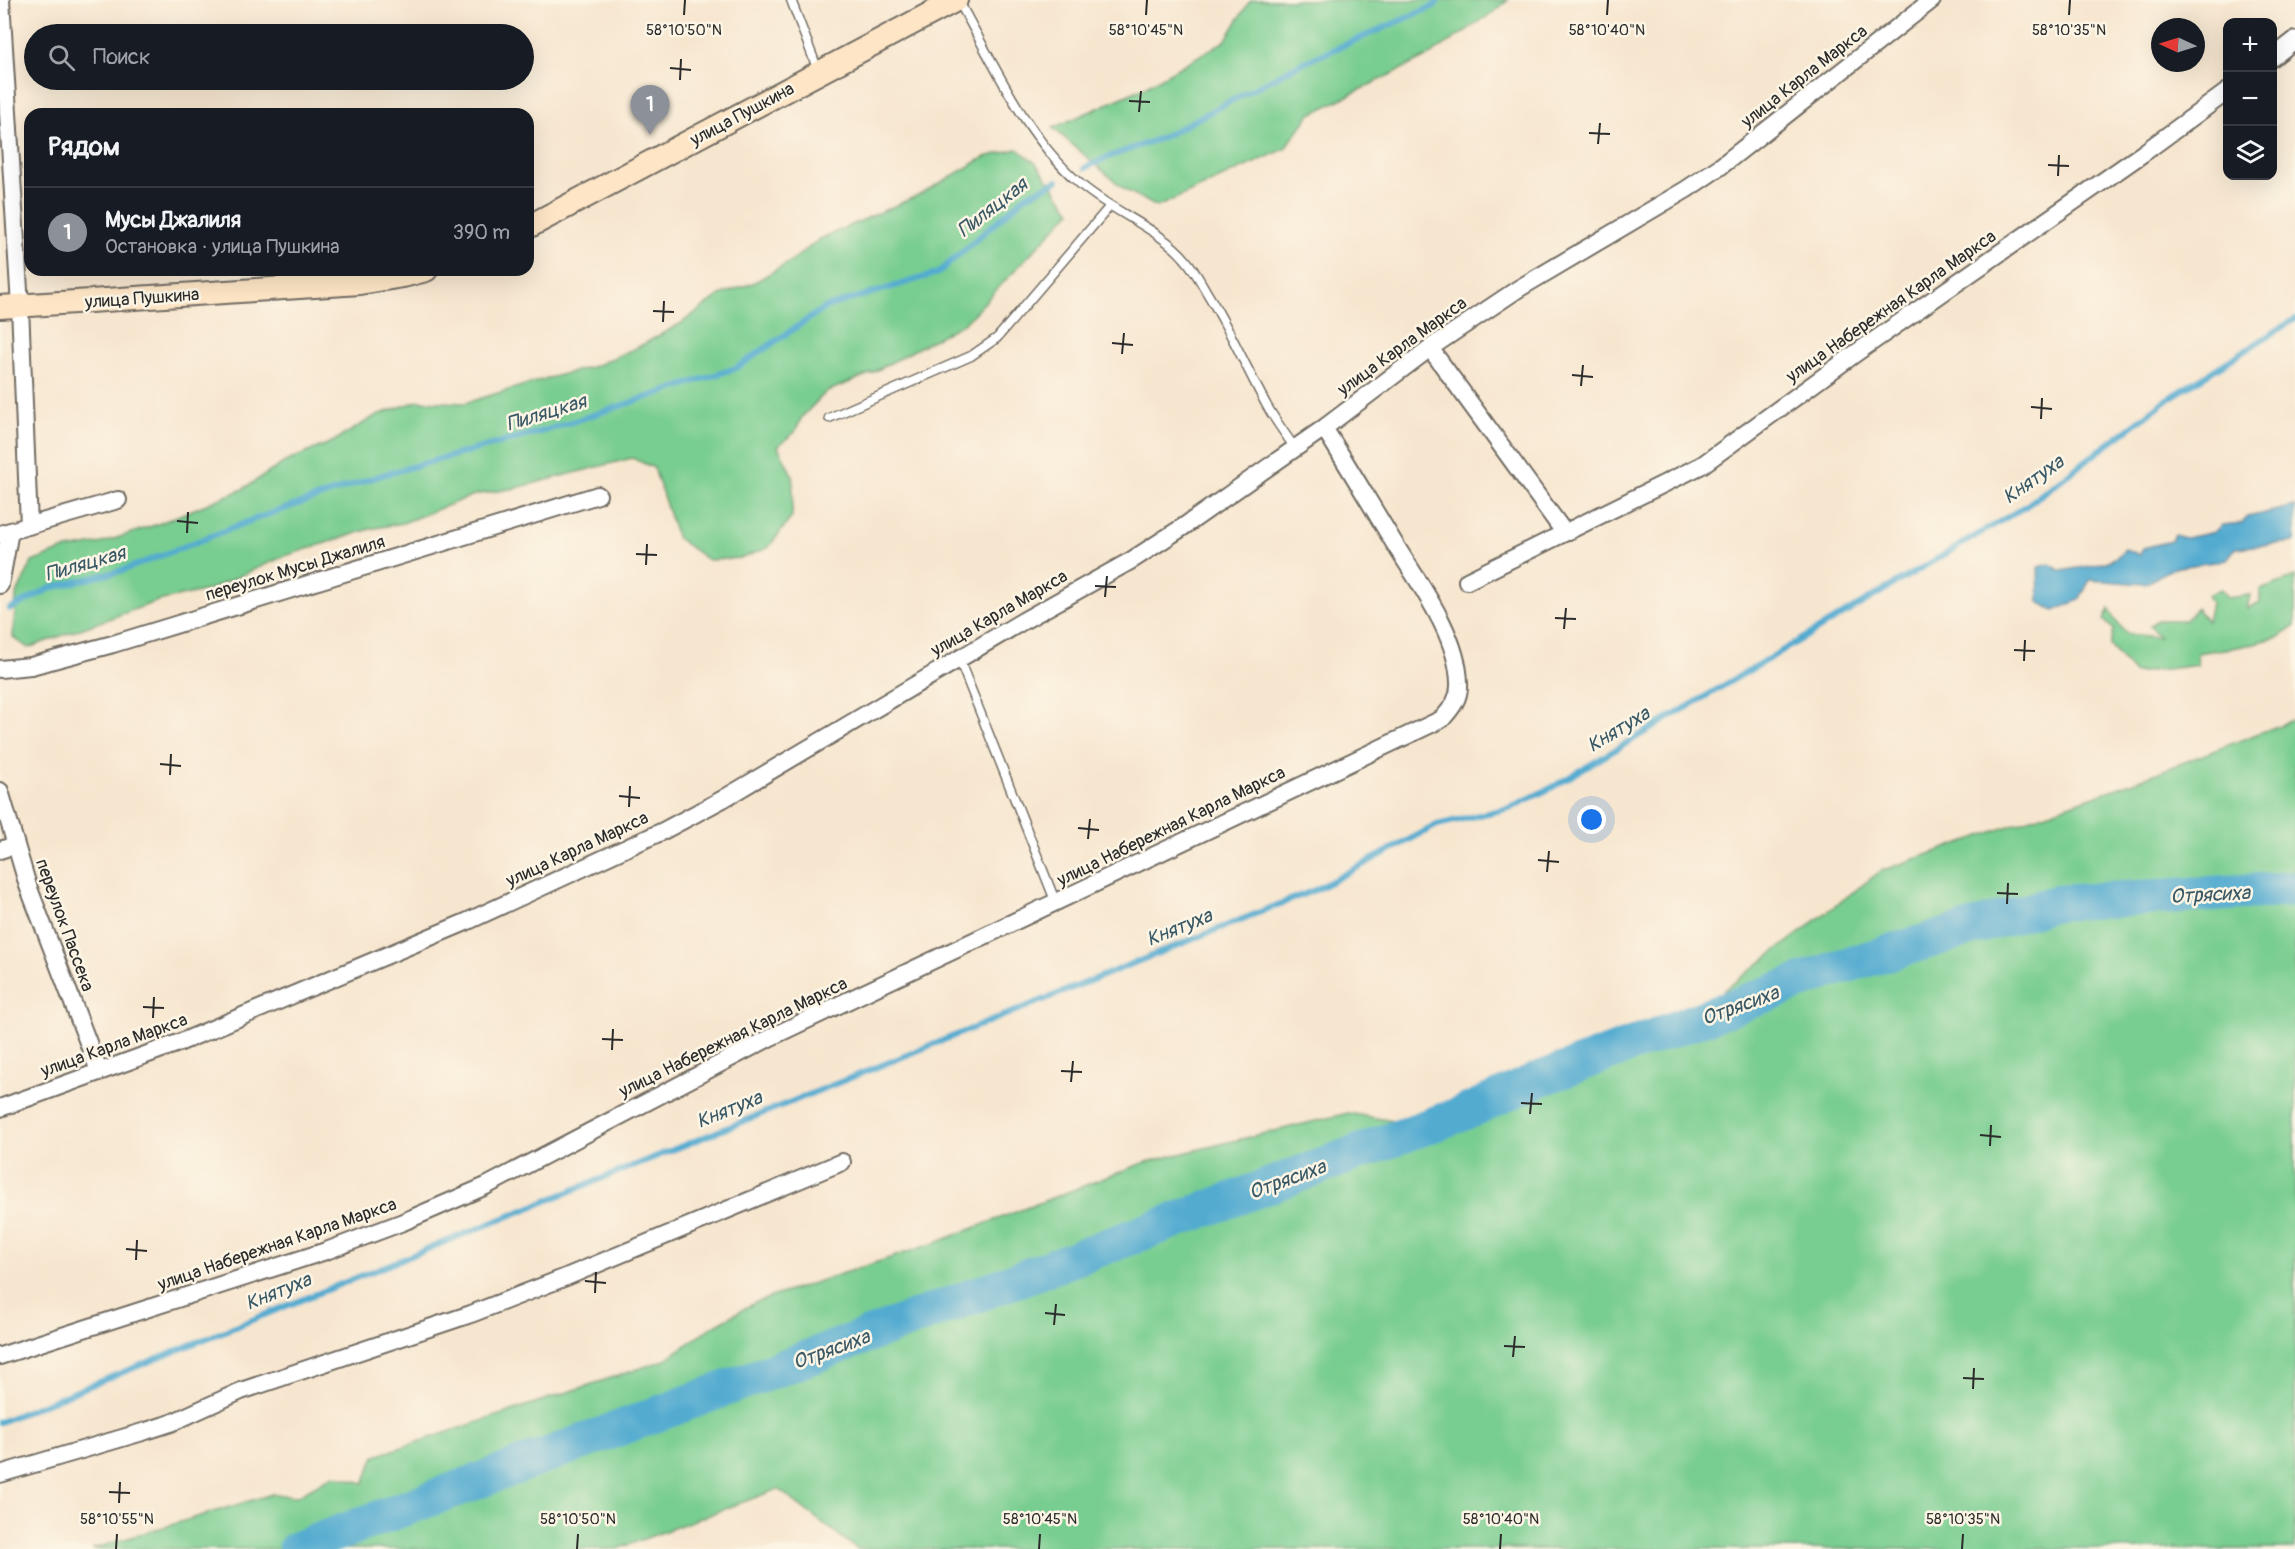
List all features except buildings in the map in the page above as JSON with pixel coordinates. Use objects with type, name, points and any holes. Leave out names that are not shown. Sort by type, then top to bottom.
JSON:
[{"type":"street","points":[[1,0],[10,307],[29,526]]},
{"type":"street","name":"улица Пушкина","points":[[534,224],[957,0]]},
{"type":"street","name":"улица Карла Маркса","points":[[0,1108],[182,1042],[456,927],[663,831],[723,799],[958,659],[1132,560],[1183,527],[1324,428],[1430,348],[1518,289],[1687,189],[1721,166],[1932,0]]},
{"type":"street","points":[[2277,54],[2295,40]]},
{"type":"street","name":"улица Набережная Карла Маркса","points":[[1467,581],[1702,465],[1856,353],[2132,161],[2223,95]]},
{"type":"street","name":"улица Пушкина","points":[[10,307],[360,283],[403,276]]},
{"type":"street","points":[[1430,348],[1564,532]]},
{"type":"street","name":"улица Набережная Карла Маркса","points":[[0,1356],[326,1251],[403,1222],[486,1186],[771,1037],[1442,719],[1458,698],[1458,671],[1448,635],[1324,428]]},
{"type":"street","name":"переулок Мусы Джалиля","points":[[0,669],[31,666],[113,644],[598,495]]},
{"type":"street","points":[[0,585],[5,532],[118,500]]},
{"type":"street","name":"переулок Пассека","points":[[0,791],[8,848],[28,886],[99,1071]]},
{"type":"street","points":[[0,1474],[171,1423],[241,1391],[471,1314],[842,1162]]},
{"type":"lane","points":[[791,0],[819,73]]},
{"type":"lane","points":[[957,0],[1036,134],[1078,182],[1110,206],[1166,241],[1185,258],[1222,319],[1268,407],[1294,448]]},
{"type":"lane","points":[[829,418],[971,356],[997,338],[1110,206]]},
{"type":"lane","points":[[958,659],[1056,903]]},
{"type":"green space","points":[[1254,0],[1508,0],[1494,12],[1428,56],[1309,115],[1285,149],[1157,207],[1124,189],[1053,128],[1143,88],[1225,41],[1249,2]]},
{"type":"green space","points":[[1017,149],[1035,162],[1071,211],[966,322],[872,373],[826,392],[802,417],[795,432],[778,446],[793,477],[792,517],[768,548],[742,558],[708,560],[677,538],[654,468],[632,458],[516,488],[474,495],[403,523],[370,529],[285,556],[208,590],[158,601],[28,648],[13,637],[16,596],[32,562],[62,550],[102,543],[158,524],[243,489],[285,462],[334,441],[377,415],[418,401],[465,403],[595,366],[638,347],[680,324],[720,295],[753,283],[790,262],[820,239],[919,195],[985,157]]},
{"type":"green space","points":[[2295,577],[2295,626],[2279,637],[2238,647],[2197,653],[2198,665],[2134,673],[2110,646],[2113,629],[2104,620],[2109,609],[2127,634],[2159,637],[2150,626],[2157,620],[2186,620],[2196,608],[2207,621],[2211,603],[2207,595],[2221,589],[2227,598],[2250,595],[2247,609],[2260,602],[2260,590]]},
{"type":"green space","points":[[2295,719],[2295,1549],[857,1549],[778,1489],[617,1549],[92,1549],[272,1494],[297,1496],[334,1475],[364,1483],[375,1456],[665,1360],[710,1328],[756,1302],[935,1243],[1143,1163],[1348,1113],[1427,1127],[1466,1112],[1627,1064],[1881,871],[2123,786]]},
{"type":"water","points":[[2295,506],[2295,542],[2235,548],[2227,560],[2173,568],[2145,584],[2090,580],[2079,600],[2054,611],[2039,602],[2038,567],[2050,564],[2061,571],[2096,565],[2105,563],[2125,549],[2140,555],[2143,548],[2171,541],[2174,535],[2186,538],[2214,532],[2222,525],[2242,523],[2248,517]]},
{"type":"waterway","name":"Пиляцкая","points":[[1085,168],[1161,138],[1298,65],[1434,6],[1439,0]]},
{"type":"waterway","name":"Пиляцкая","points":[[10,609],[51,588],[124,570],[255,519],[382,475],[547,430],[736,368],[826,307],[938,273],[1026,196],[1057,181]]},
{"type":"waterway","name":"Княтуха","points":[[0,1422],[1317,889],[1437,825],[1509,808],[1551,788],[2026,506],[2168,399],[2295,319]]},
{"type":"waterway","name":"Отрясиха","points":[[296,1549],[1466,1112],[1537,1080],[1837,968],[2056,903],[2295,889]]},
{"type":"place","name":"Мусы Джалиля","points":[[650,135]]}]
